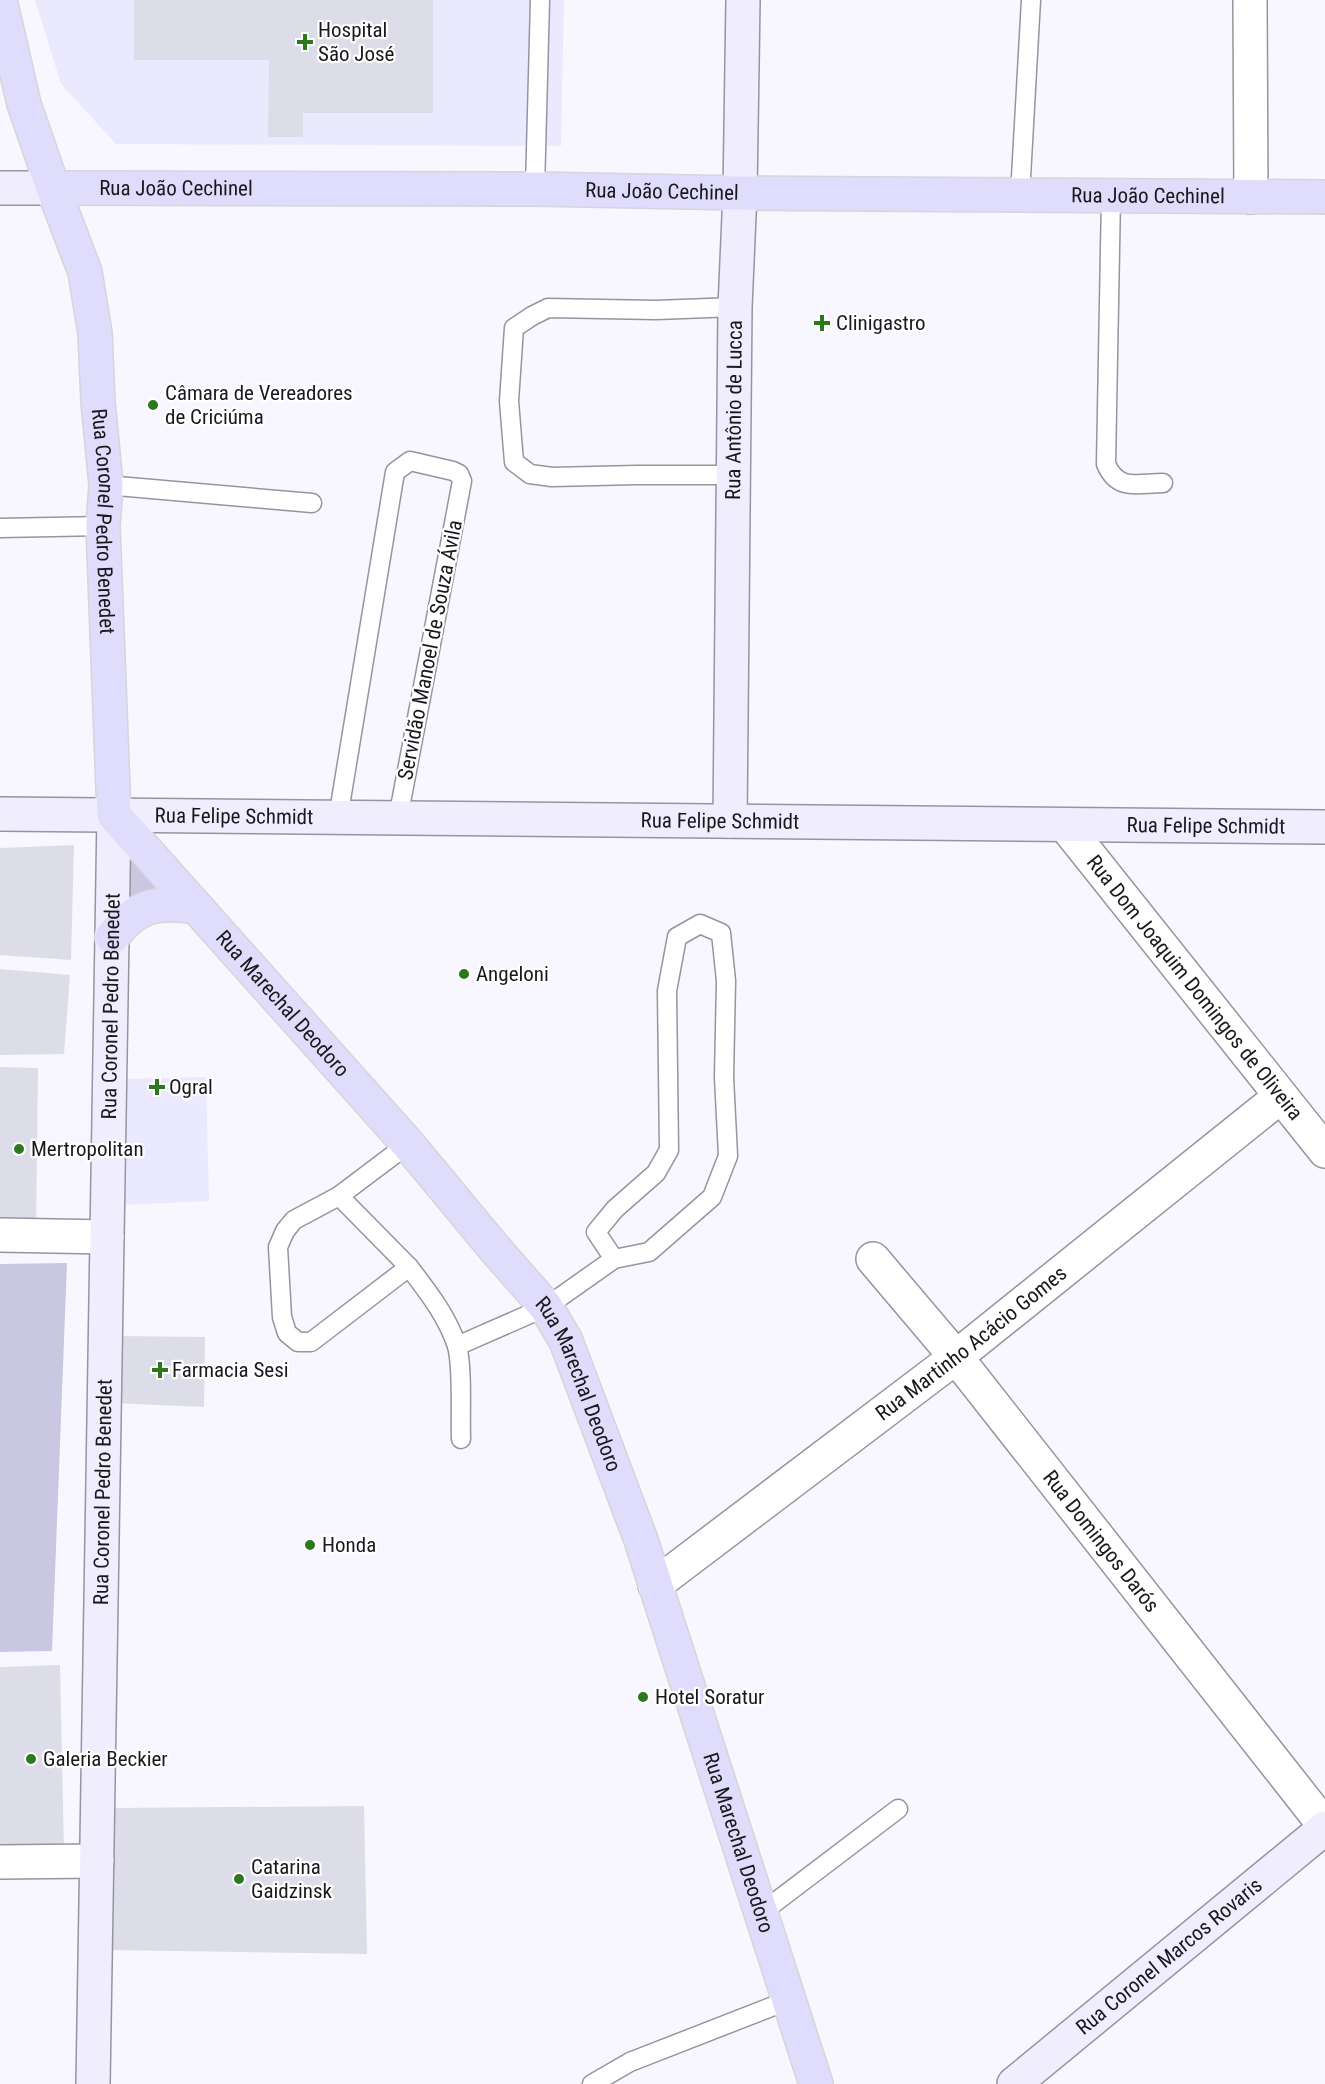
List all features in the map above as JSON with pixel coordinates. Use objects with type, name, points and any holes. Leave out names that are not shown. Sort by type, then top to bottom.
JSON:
[{"type":"main road","name":"Rua Coronel Pedro Benedet","points":[[0,0],[24,104],[85,272],[95,333],[98,402],[106,485],[103,526],[114,815]]},
{"type":"main road","name":"Rua João Cechinel","points":[[53,188],[535,189],[1325,198]]},
{"type":"main road","name":"Rua Marechal Deodoro","points":[[114,815],[408,1144],[546,1308],[566,1341],[641,1540],[816,2084]]},
{"type":"main road","points":[[112,937],[126,920],[148,907],[170,903],[196,907]]},
{"type":"street","name":"Rua Antônio de Lucca","points":[[730,821],[735,308],[740,193],[742,0]]},
{"type":"street","points":[[1250,0],[1251,197]]},
{"type":"street","name":"Rua João Cechinel","points":[[0,188],[53,188]]},
{"type":"street","name":"Rua Felipe Schmidt","points":[[0,814],[1325,827]]},
{"type":"street","name":"Rua Coronel Pedro Benedet","points":[[93,2084],[114,815]]},
{"type":"street","name":"Rua Dom Joaquim Domingos de Oliveira","points":[[1065,825],[1325,1151]]},
{"type":"street","name":"Rua Martinho Acácio Gomes","points":[[655,1585],[956,1357],[1281,1096]]},
{"type":"street","points":[[0,1236],[107,1237]]},
{"type":"street","name":"Rua Domingos Darós","points":[[873,1259],[956,1357],[1325,1827]]},
{"type":"street","name":"Rua Coronel Marcos Rovaris","points":[[1014,2084],[1325,1827]]},
{"type":"street","points":[[0,1862],[97,1861]]},
{"type":"lane","points":[[535,189],[540,0]]},
{"type":"lane","points":[[1020,195],[1031,0]]},
{"type":"lane","points":[[1111,196],[1107,464],[1111,476],[1122,484],[1163,483]]},
{"type":"lane","points":[[734,475],[552,477],[530,474],[514,462],[509,401],[514,328],[548,308],[656,310],[735,308]]},
{"type":"lane","name":"Servidão Manoel de Souza Ávila","points":[[338,818],[395,472],[410,461],[453,471],[459,474],[462,481],[398,818]]},
{"type":"lane","points":[[106,485],[312,503]]},
{"type":"lane","points":[[0,528],[103,526]]},
{"type":"lane","points":[[457,1346],[546,1308],[614,1259],[649,1252],[712,1197],[728,1156],[723,1077],[726,981],[721,933],[700,924],[677,937],[667,991],[669,1150],[656,1173],[615,1209],[596,1232],[614,1259]]},
{"type":"lane","points":[[408,1144],[339,1196],[294,1220],[285,1231],[278,1246],[282,1317],[287,1333],[298,1342],[311,1342],[409,1267]]},
{"type":"lane","points":[[339,1196],[409,1267],[437,1303],[457,1346],[461,1439]]},
{"type":"lane","points":[[761,1913],[898,1809]]},
{"type":"lane","points":[[592,2084],[630,2062],[789,2000]]},
{"type":"shaded area","name":"Hospital São José","points":[[35,0],[564,0],[561,146],[116,144],[61,84]]},
{"type":"shaded area","points":[[120,835],[180,898],[118,918]]},
{"type":"shaded area","points":[[206,1077],[209,1201],[120,1205],[124,1079]]},
{"type":"shaded area","points":[[67,1263],[52,1651],[0,1652],[0,1264]]},
{"type":"building","points":[[134,0],[433,0],[433,113],[303,113],[303,137],[268,137],[269,60],[134,60]]},
{"type":"building","points":[[74,845],[71,960],[0,955],[0,848]]},
{"type":"building","points":[[0,969],[70,975],[64,1054],[0,1055]]},
{"type":"building","name":"Mertropolitan","points":[[0,1067],[38,1068],[36,1230],[0,1230]]},
{"type":"building","name":"Farmacia Sesi","points":[[117,1336],[205,1337],[204,1407],[113,1403]]},
{"type":"building","name":"Galeria Beckier","points":[[60,1665],[64,1852],[0,1851],[0,1667]]},
{"type":"building","name":"Catarina Gaidzinsk","points":[[364,1806],[367,1954],[110,1950],[115,1808]]},
{"type":"place","name":"Hospital São José","points":[[305,42]]},
{"type":"place","name":"Clinigastro","points":[[822,323]]},
{"type":"place","name":"Câmara de Vereadores de Criciúma","points":[[153,405]]},
{"type":"place","name":"Angeloni","points":[[464,974]]},
{"type":"place","name":"Ogral","points":[[157,1087]]},
{"type":"place","name":"Mertropolitan","points":[[19,1149]]},
{"type":"place","name":"Farmacia Sesi","points":[[160,1370]]},
{"type":"place","name":"Honda","points":[[310,1545]]},
{"type":"place","name":"Hotel Soratur","points":[[643,1697]]},
{"type":"place","name":"Galeria Beckier","points":[[31,1759]]},
{"type":"place","name":"Catarina Gaidzinsk","points":[[239,1879]]}]
